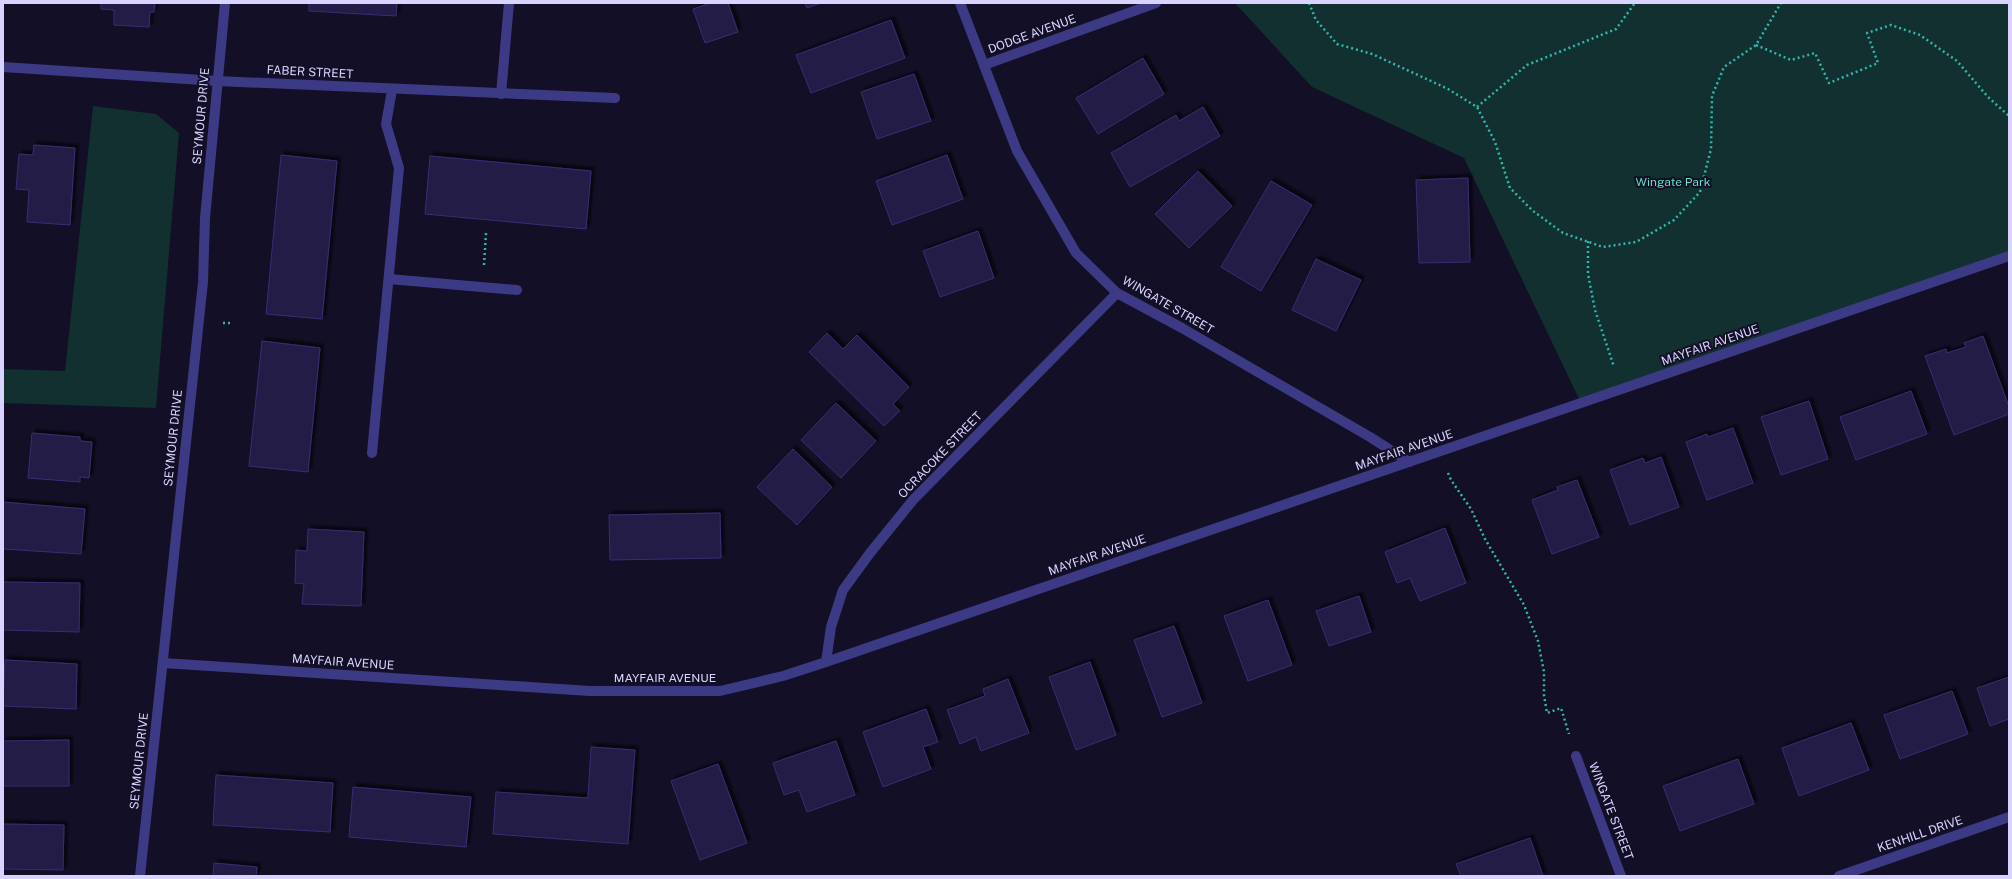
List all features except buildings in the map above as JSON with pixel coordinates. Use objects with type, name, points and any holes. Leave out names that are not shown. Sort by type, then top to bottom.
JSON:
[{"type":"street","name":"SEYMOUR DRIVE","points":[[140,876],[202,282],[205,218],[225,3]]},
{"type":"street","points":[[501,94],[509,3]]},
{"type":"street","name":"WINGATE STREET","points":[[960,3],[1017,151],[1076,253],[1117,293],[1182,328],[1370,437],[1409,462]]},
{"type":"street","name":"DODGE AVENUE","points":[[984,65],[1156,3]]},
{"type":"street","name":"FABER STREET","points":[[3,67],[217,81],[392,90],[615,98]]},
{"type":"street","points":[[372,454],[399,168],[386,124],[392,90]]},
{"type":"street","name":"MAYFAIR AVENUE","points":[[163,663],[590,691],[720,691],[783,676],[826,662],[2009,256]]},
{"type":"street","points":[[389,279],[517,290]]},
{"type":"street","name":"OCRACOKE STREET","points":[[826,662],[831,627],[843,590],[870,553],[913,500],[1117,293]]},
{"type":"street","name":"WINGATE STREET","points":[[1576,756],[1621,876]]},
{"type":"street","name":"KENHILL DRIVE","points":[[1839,876],[2009,817]]},
{"type":"path","points":[[1309,3],[1316,20],[1337,44],[1372,54],[1448,89],[1477,107],[1494,142],[1510,188],[1532,211],[1563,233],[1603,247],[1636,242],[1674,220],[1700,192],[1711,149],[1712,96],[1724,67],[1756,46],[1780,3]]},
{"type":"path","points":[[1477,107],[1527,65],[1616,29],[1635,3]]},
{"type":"path","points":[[1756,46],[1790,60],[1815,53],[1829,83],[1878,63],[1867,33],[1891,25],[1920,35],[1958,61],[1988,97],[2009,116]]},
{"type":"path","points":[[483,287],[486,233]]},
{"type":"path","points":[[1588,241],[1588,274],[1595,310],[1615,369]]},
{"type":"path","points":[[1440,452],[1451,480],[1472,509],[1485,539],[1524,605],[1538,640],[1544,672],[1544,695],[1547,713],[1561,708],[1576,756]]},
{"type":"green space","name":"Wingate Park","points":[[1235,3],[2009,3],[2009,256],[1581,403],[1464,158],[1312,87]]},
{"type":"green space","points":[[93,106],[156,114],[179,133],[156,408],[3,403],[3,369],[65,371]]}]
